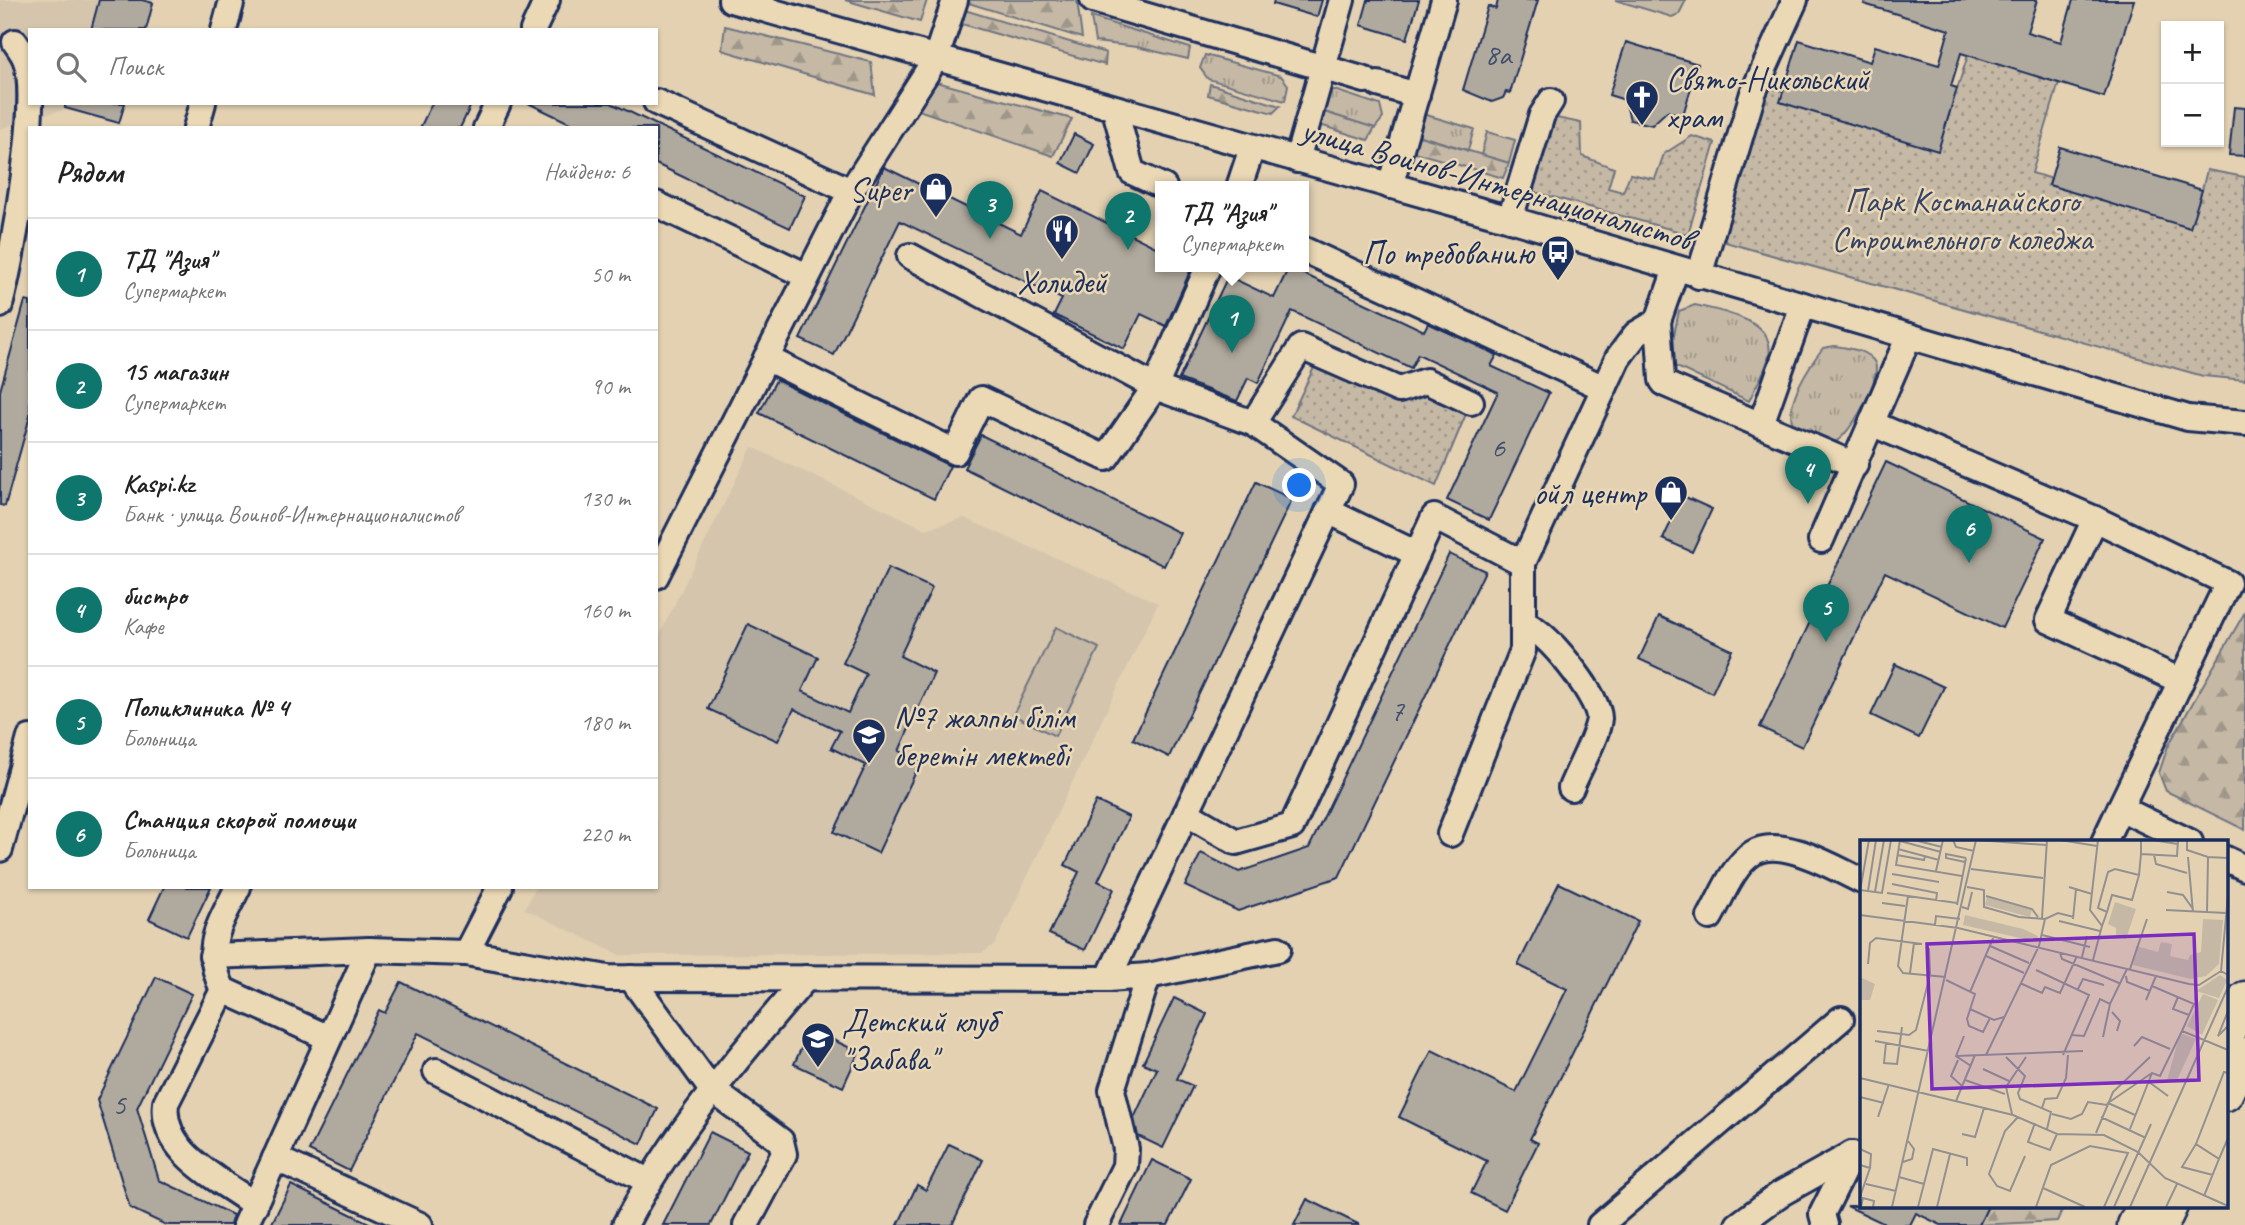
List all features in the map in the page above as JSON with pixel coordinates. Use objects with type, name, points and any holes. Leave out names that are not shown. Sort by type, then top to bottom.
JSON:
[{"type":"main road","points":[[2228,1033],[2245,998]]},
{"type":"main road","points":[[2228,1090],[2245,1054]]},
{"type":"main road","points":[[2134,1225],[2142,1208]]},
{"type":"main road","points":[[2162,1225],[2170,1208]]},
{"type":"street","points":[[225,28],[232,0]]},
{"type":"street","points":[[534,28],[547,0]]},
{"type":"street","name":"улица Воинов-Интернационалистов","points":[[731,0],[1510,219],[2188,418],[2245,423]]},
{"type":"street","points":[[658,572],[852,191],[936,58],[955,0]]},
{"type":"street","points":[[1093,0],[1416,95]]},
{"type":"street","points":[[1297,160],[1342,0]]},
{"type":"street","points":[[1390,186],[1444,0]]},
{"type":"street","points":[[1450,834],[1523,650],[1523,562],[1618,358],[1636,334],[1658,321],[1688,272],[1753,93],[1795,0]]},
{"type":"street","points":[[15,42],[26,60],[28,70]]},
{"type":"street","points":[[1510,219],[1542,115],[1551,101]]},
{"type":"street","points":[[658,103],[852,191]]},
{"type":"street","points":[[28,126],[29,105]]},
{"type":"street","points":[[197,126],[202,105]]},
{"type":"street","points":[[1115,110],[1132,172],[1155,183]]},
{"type":"street","points":[[0,304],[14,262],[28,128]]},
{"type":"street","points":[[1241,181],[1252,148]]},
{"type":"street","points":[[658,205],[807,276]]},
{"type":"street","points":[[1309,252],[1604,387]]},
{"type":"street","points":[[910,256],[1155,387],[1253,424],[1341,484],[1108,979]]},
{"type":"street","points":[[766,358],[954,452],[981,400],[1105,458],[1155,387],[1206,272]]},
{"type":"street","points":[[1761,424],[1803,305]]},
{"type":"street","points":[[1658,321],[1662,380],[1665,384],[1855,465]]},
{"type":"street","points":[[1821,540],[1909,336]]},
{"type":"street","points":[[1253,424],[1301,347],[1399,390],[1426,381],[1471,402]]},
{"type":"street","points":[[1873,424],[2095,519],[2228,583],[2105,840]]},
{"type":"street","points":[[1328,511],[1417,554]]},
{"type":"street","points":[[1186,813],[1236,842],[1292,826],[1434,517],[1523,562]]},
{"type":"street","points":[[2095,519],[2049,620],[2181,681]]},
{"type":"street","points":[[1524,624],[1546,637],[1597,704],[1598,725],[1571,788]]},
{"type":"street","points":[[0,849],[28,745]]},
{"type":"street","points":[[2120,808],[2186,840]]},
{"type":"street","points":[[1710,917],[1741,865],[1754,852],[1780,849],[1808,855],[1860,880]]},
{"type":"street","points":[[2228,860],[2245,868]]},
{"type":"street","points":[[237,889],[213,939],[212,956],[223,990],[166,1103],[164,1117],[168,1134],[178,1149],[250,1215],[369,950]]},
{"type":"street","points":[[466,953],[499,889]]},
{"type":"street","points":[[212,956],[369,950],[466,953],[608,978],[1108,979],[1148,976],[1278,949]]},
{"type":"street","points":[[1096,1225],[1125,1166],[1126,1149],[1112,1090],[1148,976]]},
{"type":"street","points":[[631,978],[711,1088],[781,1141],[784,1154],[746,1225]]},
{"type":"street","points":[[625,1225],[648,1181],[711,1088],[806,978]]},
{"type":"street","points":[[223,990],[329,1038]]},
{"type":"street","points":[[1600,1225],[1841,1019]]},
{"type":"street","points":[[436,1071],[648,1181]]},
{"type":"street","points":[[1738,1225],[1780,1194],[1857,1156]]},
{"type":"street","points":[[1825,1225],[1822,1214],[1857,1156]]},
{"type":"street","points":[[275,1158],[420,1225]]},
{"type":"shaded area","points":[[0,0],[152,0],[146,28],[28,28],[28,105],[124,105],[119,123],[68,109],[29,118],[0,129]]},
{"type":"shaded area","name":"№7 жалпы білім беретін мектебі","points":[[752,447],[926,529],[964,518],[1158,603],[995,944],[982,953],[620,955],[525,909],[535,889],[658,889],[658,638]]},
{"type":"green space","points":[[845,0],[927,0],[920,22]]},
{"type":"green space","points":[[962,0],[1077,0],[1082,38],[962,1]]},
{"type":"green space","points":[[1615,0],[1686,0],[1679,14],[1672,17]]},
{"type":"green space","points":[[958,8],[1106,53],[1105,65],[955,22]]},
{"type":"green space","points":[[1091,17],[1190,48],[1188,59],[1137,47],[1095,42]]},
{"type":"green space","points":[[725,26],[871,62],[875,95],[722,50]]},
{"type":"green space","points":[[1205,55],[1281,76],[1288,85],[1285,101],[1208,79],[1200,68]]},
{"type":"green space","name":"Парк Костанайского Строительного коледжа","points":[[1968,55],[2060,79],[2032,173],[2185,218],[2202,190],[2207,170],[2245,177],[2245,380],[2203,376],[1725,242],[1718,227],[1757,84],[1942,137]]},
{"type":"green space","points":[[933,81],[1072,119],[1053,156],[895,102]]},
{"type":"green space","points":[[1210,84],[1280,106],[1273,113],[1208,95]]},
{"type":"green space","points":[[1328,88],[1380,105],[1383,118],[1375,128],[1308,107]]},
{"type":"green space","points":[[1308,107],[1375,128],[1368,140],[1307,121]]},
{"type":"green space","points":[[1423,114],[1474,129],[1468,150],[1417,135]]},
{"type":"green space","points":[[1542,115],[1581,123],[1582,156],[1614,168],[1608,188],[1623,192],[1630,174],[1655,179],[1664,154],[1692,136],[1715,143],[1688,234],[1520,188]]},
{"type":"green space","points":[[1406,132],[1509,163],[1503,178],[1411,151]]},
{"type":"green space","points":[[1487,132],[1515,140],[1509,163],[1481,155]]},
{"type":"green space","points":[[1695,305],[1744,319],[1764,333],[1769,343],[1769,356],[1749,401],[1668,363],[1679,311]]},
{"type":"green space","points":[[1835,346],[1868,355],[1875,363],[1876,371],[1863,407],[1848,430],[1834,442],[1792,422],[1791,413],[1800,383],[1812,364],[1823,348]]},
{"type":"green space","points":[[1318,359],[1426,386],[1471,402],[1436,486],[1291,416]]},
{"type":"green space","points":[[2245,612],[2245,830],[2166,791],[2159,773],[2168,746]]},
{"type":"green space","points":[[1056,627],[1099,648],[1055,736],[1013,715]]},
{"type":"green space","points":[[1987,1208],[2063,1208],[2057,1221],[1979,1225]]},
{"type":"building","points":[[99,0],[142,0],[153,3],[147,28],[92,28]]},
{"type":"building","points":[[1274,0],[1322,0],[1317,17],[1273,4]]},
{"type":"building","points":[[1368,0],[1419,0],[1407,39],[1361,25]]},
{"type":"building","points":[[1498,0],[1538,0],[1510,93],[1506,92],[1503,98],[1492,102],[1463,90],[1488,6],[1496,9]]},
{"type":"building","points":[[1865,0],[2037,0],[2027,32],[2061,42],[2073,0],[2134,0],[2104,97],[1961,53],[1951,86],[1957,88],[1938,151],[1780,102],[1799,40],[1870,62],[1875,46],[1939,65],[1949,30],[1864,4]]},
{"type":"building","points":[[1626,42],[1698,64],[1683,115],[1667,111],[1652,125],[1630,120],[1625,100],[1609,95]]},
{"type":"building","points":[[65,105],[124,105],[119,123],[65,108]]},
{"type":"building","points":[[431,105],[471,105],[461,126],[421,126]]},
{"type":"building","points":[[532,105],[615,105],[805,196],[790,228],[658,165],[658,126],[576,126]]},
{"type":"building","points":[[2234,107],[2245,108],[2245,156],[2229,155]]},
{"type":"building","points":[[1074,134],[1094,144],[1080,173],[1060,163]]},
{"type":"building","points":[[2060,147],[2202,190],[2190,228],[2049,185]]},
{"type":"building","points":[[884,167],[1021,234],[1042,191],[1155,247],[1155,272],[1190,272],[1166,326],[1141,314],[1124,349],[1054,315],[1062,299],[900,221],[834,355],[800,339]]},
{"type":"building","points":[[1287,272],[1300,272],[1424,331],[1428,323],[1497,355],[1491,366],[1549,393],[1489,520],[1447,500],[1498,392],[1418,354],[1411,368],[1292,311],[1258,383],[1248,378],[1237,401],[1179,379],[1228,276],[1274,298]]},
{"type":"building","points":[[25,301],[28,302],[28,423],[5,506],[0,505],[0,391]]},
{"type":"building","points":[[776,380],[950,466],[934,499],[759,413]]},
{"type":"building","points":[[981,435],[1180,533],[1164,566],[964,468]]},
{"type":"building","points":[[1886,462],[2045,538],[2002,628],[1885,572],[1802,747],[1760,727]]},
{"type":"building","points":[[1256,482],[1292,499],[1169,757],[1133,739]]},
{"type":"building","points":[[1683,496],[1712,509],[1692,552],[1663,539]]},
{"type":"building","points":[[1449,554],[1485,571],[1339,877],[1238,911],[1185,886],[1201,853],[1239,872],[1309,848]]},
{"type":"building","points":[[888,568],[932,588],[900,656],[934,673],[899,751],[921,761],[878,853],[834,832],[866,765],[831,748],[840,731],[794,709],[778,741],[708,709],[748,624],[818,657],[802,691],[848,713],[866,674],[843,663]]},
{"type":"building","points":[[1659,616],[1732,650],[1712,693],[1639,659]]},
{"type":"building","points":[[1895,664],[1944,687],[1919,738],[1871,715]]},
{"type":"building","points":[[1096,801],[1129,817],[1098,881],[1114,889],[1085,950],[1049,934],[1079,872],[1065,865]]},
{"type":"building","points":[[1559,883],[1638,921],[1530,1139],[1538,1143],[1505,1210],[1471,1193],[1487,1161],[1399,1117],[1432,1050],[1516,1092],[1567,989],[1518,965]]},
{"type":"building","points":[[163,889],[210,889],[187,937],[149,919]]},
{"type":"building","points":[[156,977],[192,994],[137,1108],[159,1180],[233,1215],[230,1225],[166,1225],[130,1208],[97,1100]]},
{"type":"building","points":[[401,982],[658,1109],[641,1144],[418,1033],[349,1171],[309,1151],[379,1010],[385,1013]]},
{"type":"building","points":[[1174,998],[1207,1014],[1177,1079],[1193,1086],[1163,1148],[1138,1136],[1134,1118],[1157,1069],[1143,1063]]},
{"type":"building","points":[[810,1029],[859,1052],[843,1087],[794,1064]]},
{"type":"building","points":[[710,1132],[748,1151],[711,1225],[663,1225]]},
{"type":"building","points":[[949,1144],[983,1160],[952,1225],[898,1225],[917,1185],[926,1190]]},
{"type":"building","points":[[1152,1160],[1191,1179],[1168,1225],[1121,1225]]},
{"type":"building","points":[[291,1185],[373,1225],[271,1225]]},
{"type":"building","points":[[1307,1199],[1360,1225],[1294,1225]]},
{"type":"building","points":[[1847,1206],[1987,1208],[1979,1225],[1941,1225],[1916,1213],[1910,1225],[1887,1225]]},
{"type":"place","name":"Свято-Никольский храм","points":[[1642,127]]},
{"type":"place","name":"Super","points":[[936,219]]},
{"type":"place","name":"Kaspi.kz","points":[[990,239]]},
{"type":"place","name":"15 магазин","points":[[1128,250]]},
{"type":"place","name":"Холидей","points":[[1062,261]]},
{"type":"place","name":"По требованию","points":[[1558,282]]},
{"type":"place","name":"ТД \"Азия\"","points":[[1232,353]]},
{"type":"place","name":"бистро","points":[[1808,504]]},
{"type":"place","name":"ойл центр","points":[[1671,522]]},
{"type":"place","name":"Станция скорой помощи","points":[[1969,563]]},
{"type":"place","name":"Поликлиника № 4","points":[[1826,642]]},
{"type":"place","name":"№7 жалпы білім беретін мектебі","points":[[869,765]]},
{"type":"place","name":"Детский клуб \"Забава\"","points":[[818,1069]]}]
